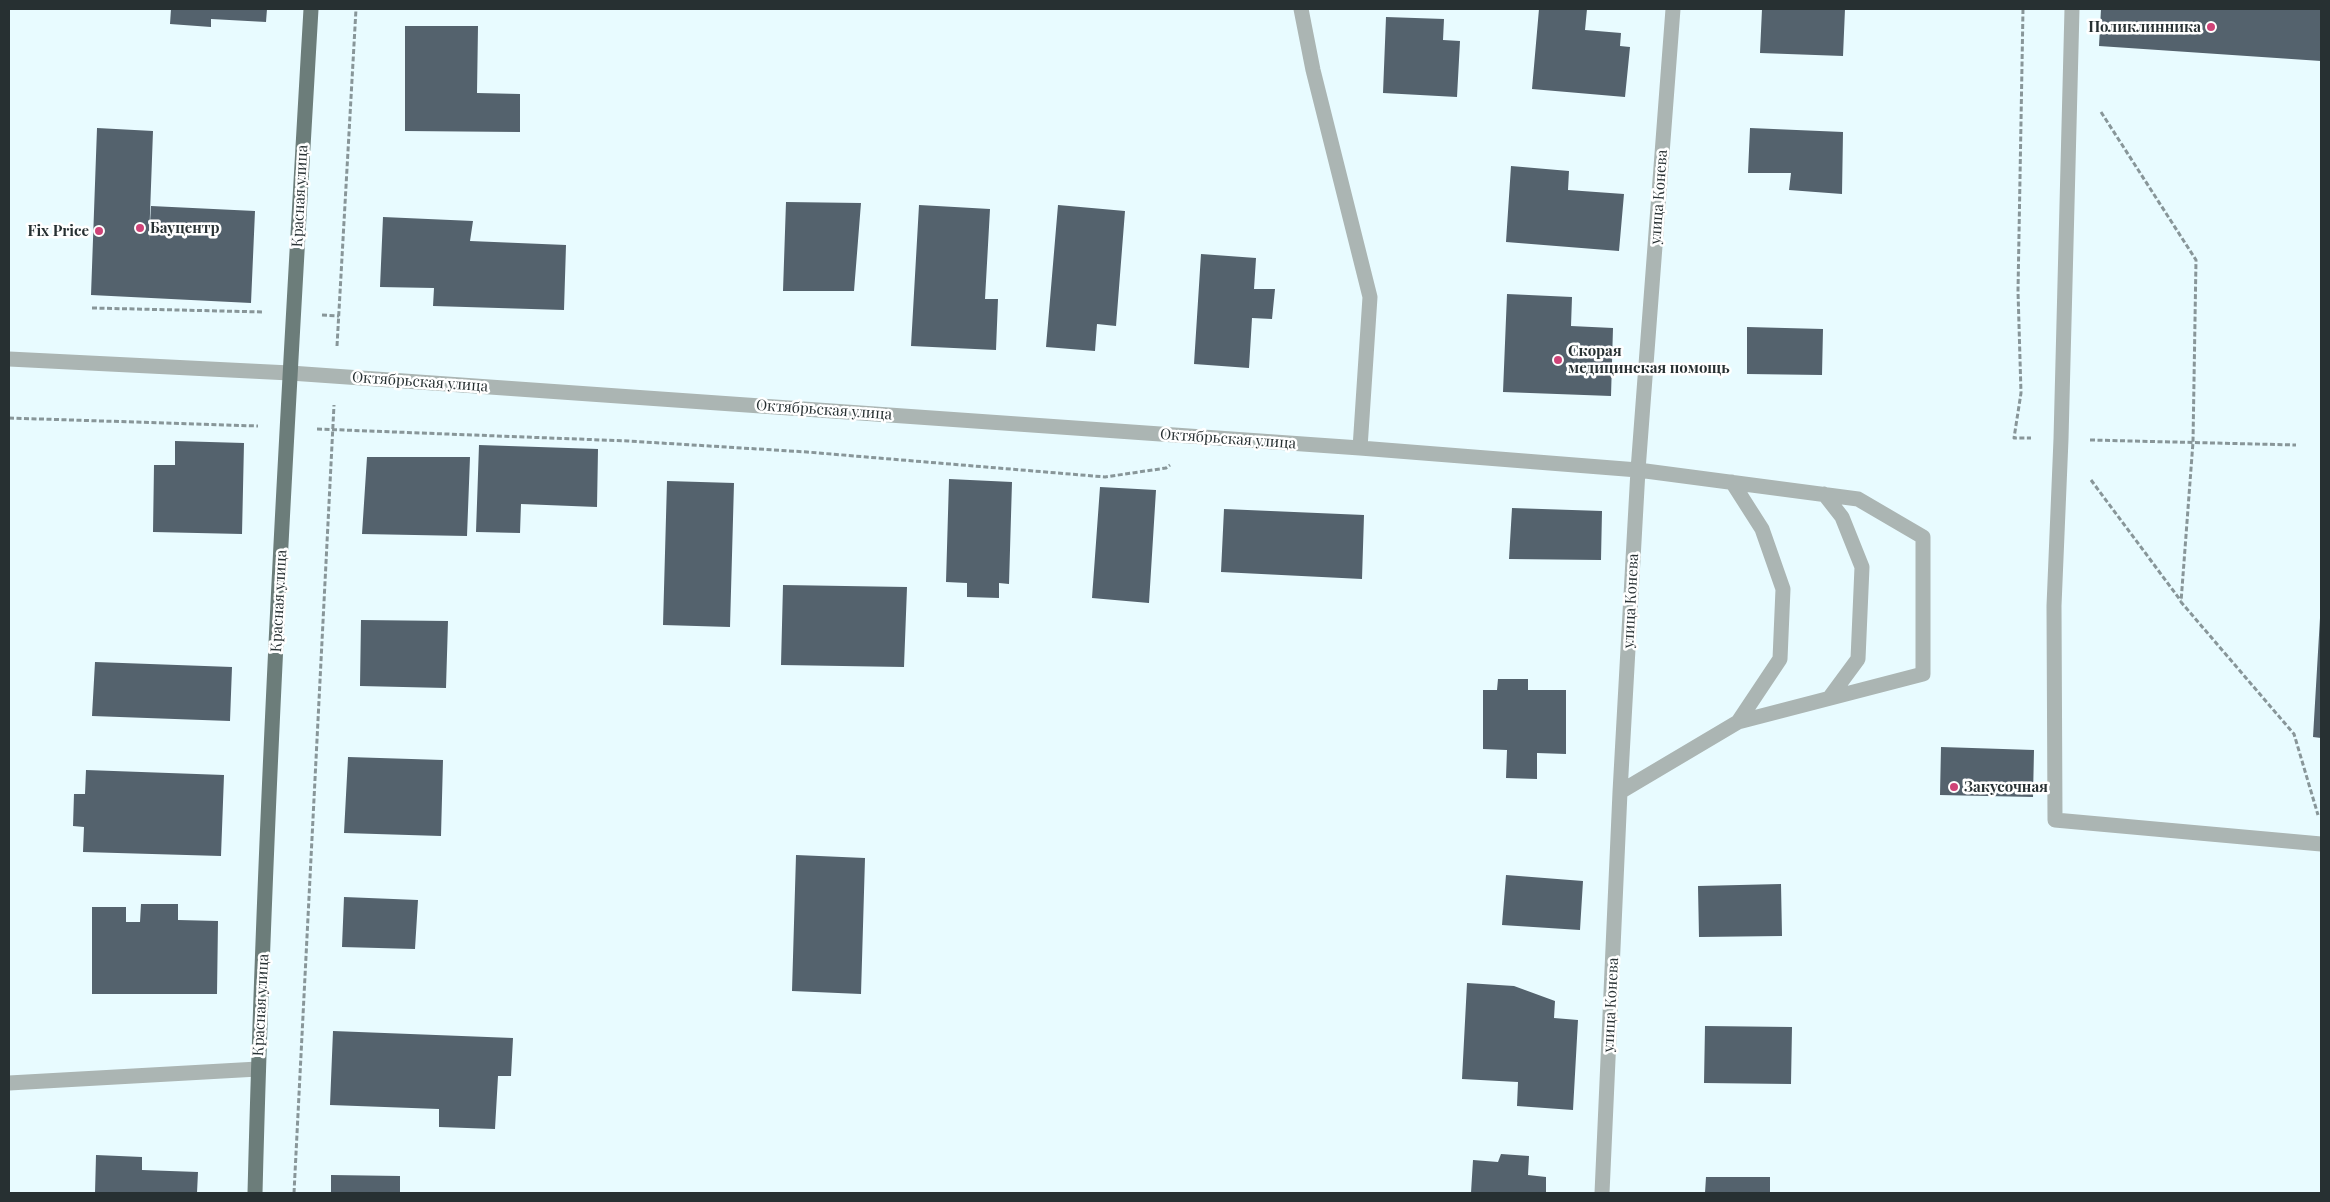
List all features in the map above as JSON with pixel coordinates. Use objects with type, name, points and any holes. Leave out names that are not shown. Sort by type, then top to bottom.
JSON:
[{"type":"main road","name":"Красная улица","points":[[255,1193],[258,1069],[287,427],[311,9]]},
{"type":"street","points":[[1302,9],[1313,70],[1370,297],[1360,448]]},
{"type":"street","name":"улица Конева","points":[[1602,1193],[1620,792],[1638,470],[1673,9]]},
{"type":"street","points":[[2072,9],[2054,606],[2055,820],[2321,844]]},
{"type":"street","name":"Октябрьская улица","points":[[9,359],[290,373],[1360,448],[1638,470],[1858,499],[1923,537],[1923,674],[1830,697]]},
{"type":"street","points":[[1732,482],[1762,529],[1783,589],[1780,659],[1738,722]]},
{"type":"street","points":[[1620,792],[1738,722],[1830,697],[1858,659],[1862,567],[1842,517],[1824,494]]},
{"type":"street","points":[[9,1083],[258,1069]]},
{"type":"path","points":[[294,1193],[332,429],[356,9]]},
{"type":"path","points":[[2023,9],[2018,291],[2021,394],[2014,438],[2296,445]]},
{"type":"path","points":[[2099,109],[2196,260],[2193,442],[2181,602]]},
{"type":"path","points":[[92,308],[293,313],[339,316]]},
{"type":"path","points":[[9,418],[628,441],[768,449],[1105,478],[1166,468],[1214,438]]},
{"type":"path","points":[[2089,478],[2181,602],[2294,734],[2318,816]]},
{"type":"building","points":[[171,9],[267,9],[266,22],[211,19],[211,27],[170,24]]},
{"type":"building","points":[[1539,9],[1587,9],[1585,30],[1621,33],[1620,46],[1630,47],[1625,97],[1532,89]]},
{"type":"building","points":[[1762,9],[1845,9],[1843,56],[1760,53]]},
{"type":"building","name":"Поликлинника","points":[[2101,9],[2321,9],[2321,61],[2099,46]]},
{"type":"building","points":[[1386,17],[1444,19],[1443,40],[1460,41],[1457,97],[1383,93]]},
{"type":"building","points":[[405,26],[478,26],[477,93],[520,94],[520,132],[405,131]]},
{"type":"building","points":[[97,128],[153,131],[149,241],[151,206],[255,211],[251,303],[91,295]]},
{"type":"building","points":[[1750,128],[1843,132],[1842,194],[1789,190],[1791,173],[1748,173]]},
{"type":"building","points":[[1511,166],[1569,171],[1568,190],[1624,194],[1619,251],[1506,242]]},
{"type":"building","points":[[786,202],[861,203],[854,291],[783,291]]},
{"type":"building","points":[[919,205],[990,209],[985,299],[998,299],[996,350],[911,346]]},
{"type":"building","points":[[1058,205],[1125,211],[1116,326],[1097,324],[1095,351],[1046,347]]},
{"type":"building","points":[[383,217],[473,221],[470,241],[566,245],[564,310],[433,306],[434,288],[380,287]]},
{"type":"building","points":[[1201,254],[1256,258],[1254,289],[1275,289],[1272,319],[1252,318],[1249,368],[1194,364]]},
{"type":"building","name":"Скорая медицинская помощь","points":[[1507,294],[1572,297],[1571,326],[1613,328],[1611,396],[1503,392]]},
{"type":"building","points":[[1747,327],[1823,329],[1822,375],[1747,374]]},
{"type":"building","points":[[175,441],[244,443],[242,534],[153,532],[154,465],[175,465]]},
{"type":"building","points":[[479,445],[598,449],[597,507],[521,504],[520,533],[476,532]]},
{"type":"building","points":[[367,457],[470,457],[467,536],[362,534]]},
{"type":"building","points":[[949,479],[1012,482],[1009,584],[999,583],[999,598],[967,597],[967,583],[946,582]]},
{"type":"building","points":[[667,481],[734,483],[730,627],[663,625]]},
{"type":"building","points":[[1100,487],[1156,490],[1149,603],[1092,598]]},
{"type":"building","points":[[1512,508],[1602,511],[1601,560],[1509,559]]},
{"type":"building","points":[[1224,509],[1364,515],[1362,579],[1221,572]]},
{"type":"building","points":[[783,585],[907,587],[904,667],[781,665]]},
{"type":"building","points":[[2321,618],[2321,738],[2313,737]]},
{"type":"building","points":[[361,620],[448,621],[446,688],[360,686]]},
{"type":"building","points":[[95,662],[232,667],[230,721],[92,716]]},
{"type":"building","points":[[1498,679],[1528,679],[1528,690],[1566,690],[1566,754],[1537,753],[1537,779],[1506,778],[1507,750],[1483,749],[1483,690],[1497,690]]},
{"type":"building","points":[[1941,747],[2034,750],[2033,797],[1940,795]]},
{"type":"building","points":[[348,757],[443,760],[441,836],[344,833]]},
{"type":"building","points":[[86,770],[224,775],[221,856],[83,852],[84,827],[73,826],[74,794],[85,794]]},
{"type":"building","points":[[796,855],[865,858],[861,994],[792,991]]},
{"type":"building","points":[[1506,875],[1583,881],[1580,930],[1502,925]]},
{"type":"building","points":[[1781,884],[1782,936],[1699,937],[1698,886]]},
{"type":"building","points":[[344,897],[418,900],[415,949],[342,947]]},
{"type":"building","points":[[141,904],[178,904],[178,920],[218,921],[217,994],[92,994],[92,907],[126,907],[126,922],[140,922]]},
{"type":"building","points":[[1467,983],[1514,986],[1555,1001],[1554,1018],[1578,1020],[1573,1110],[1517,1106],[1518,1082],[1462,1079]]},
{"type":"building","points":[[1705,1026],[1792,1027],[1791,1084],[1704,1083]]},
{"type":"building","points":[[333,1031],[513,1038],[511,1076],[498,1076],[495,1129],[439,1127],[439,1109],[330,1105]]},
{"type":"building","points":[[1501,1154],[1529,1156],[1528,1175],[1546,1177],[1546,1193],[1471,1193],[1473,1160],[1498,1162]]},
{"type":"building","points":[[96,1155],[142,1157],[142,1170],[198,1172],[197,1193],[95,1193]]},
{"type":"building","points":[[331,1175],[400,1176],[400,1193],[331,1193]]},
{"type":"building","points":[[1706,1177],[1770,1177],[1770,1193],[1705,1193]]},
{"type":"place","name":"Поликлинника","points":[[2211,27]]},
{"type":"place","name":"Бауцентр","points":[[140,228]]},
{"type":"place","name":"Fix Price","points":[[99,231]]},
{"type":"place","name":"Скорая медицинская помощь","points":[[1558,360]]},
{"type":"place","name":"Закусочная","points":[[1954,787]]}]
